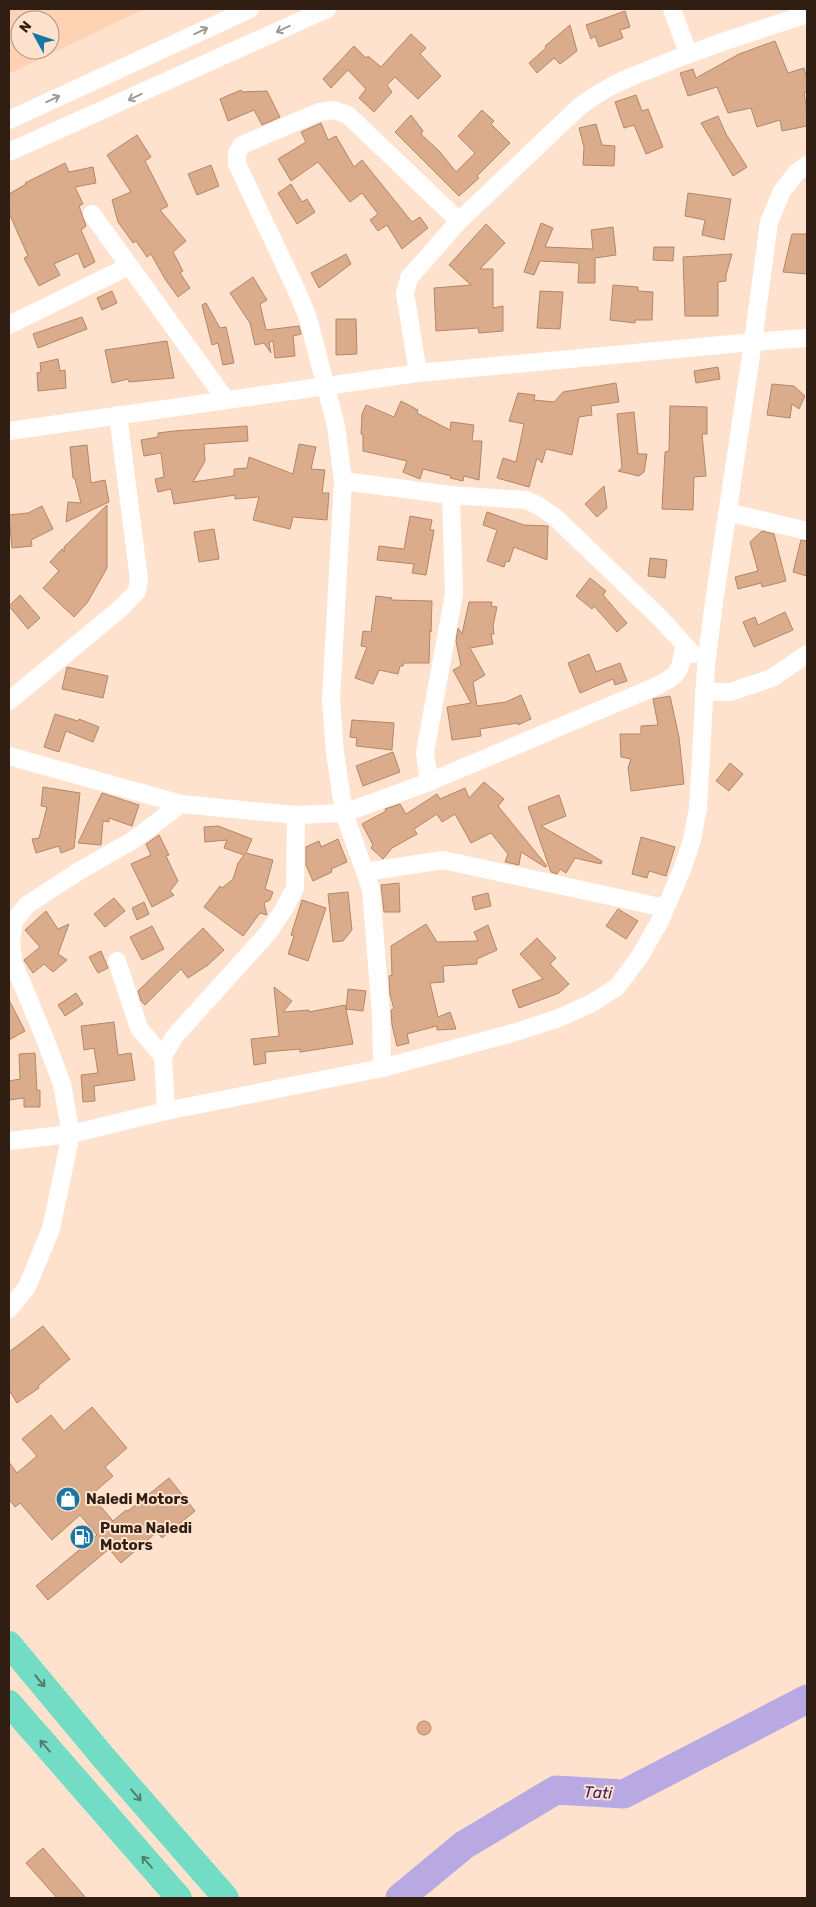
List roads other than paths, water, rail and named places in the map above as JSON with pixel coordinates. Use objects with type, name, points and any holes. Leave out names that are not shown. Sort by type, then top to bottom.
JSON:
[{"type":"highway","points":[[9,1644],[104,1758],[226,1898]]},
{"type":"highway","points":[[9,1703],[179,1898]]},
{"type":"street","points":[[9,120],[250,9]]},
{"type":"street","points":[[9,152],[327,9]]},
{"type":"street","points":[[672,9],[688,53]]},
{"type":"street","points":[[418,373],[405,293],[408,278],[459,221],[579,107],[596,93],[614,84],[688,53],[807,14]]},
{"type":"street","points":[[382,1068],[381,1015],[371,889],[344,813],[335,753],[331,700],[344,481],[336,426],[308,318],[237,164],[237,153],[242,146],[319,112],[334,110],[348,115],[459,221]]},
{"type":"street","points":[[9,1141],[72,1134],[166,1111],[382,1068],[513,1033],[558,1018],[592,1003],[617,987],[640,956],[665,908],[692,840],[698,808],[706,666],[769,222],[782,191],[797,172],[807,165]]},
{"type":"street","points":[[92,214],[226,400]]},
{"type":"street","points":[[9,325],[129,266]]},
{"type":"street","points":[[9,431],[418,373],[807,338]]},
{"type":"street","points":[[9,701],[121,608],[137,592],[140,579],[118,415]]},
{"type":"street","points":[[344,481],[451,495],[526,500],[539,506],[556,518],[706,666]]},
{"type":"street","points":[[429,782],[424,752],[454,594],[451,495]]},
{"type":"street","points":[[727,512],[807,531]]},
{"type":"street","points":[[9,756],[181,804],[296,814],[344,813],[429,782],[669,679],[675,676],[681,662],[684,646]]},
{"type":"street","points":[[704,692],[730,692],[772,678],[807,654]]},
{"type":"street","points":[[9,1308],[26,1287],[51,1229],[72,1134],[62,1084],[13,962],[11,940],[14,921],[27,905],[79,871],[132,841],[181,804]]},
{"type":"street","points":[[162,1057],[174,1037],[268,933],[284,910],[295,888],[296,814]]},
{"type":"street","points":[[365,872],[443,860],[665,908]]},
{"type":"street","points":[[117,961],[140,1028],[162,1057],[166,1111]]},
{"type":"waterway","name":"Tati","points":[[400,1898],[464,1845],[556,1790],[624,1794],[807,1699]]},
{"type":"place","name":"Naledi Motors","points":[[68,1499]]},
{"type":"place","name":"Puma Naledi Motors","points":[[82,1537]]}]
